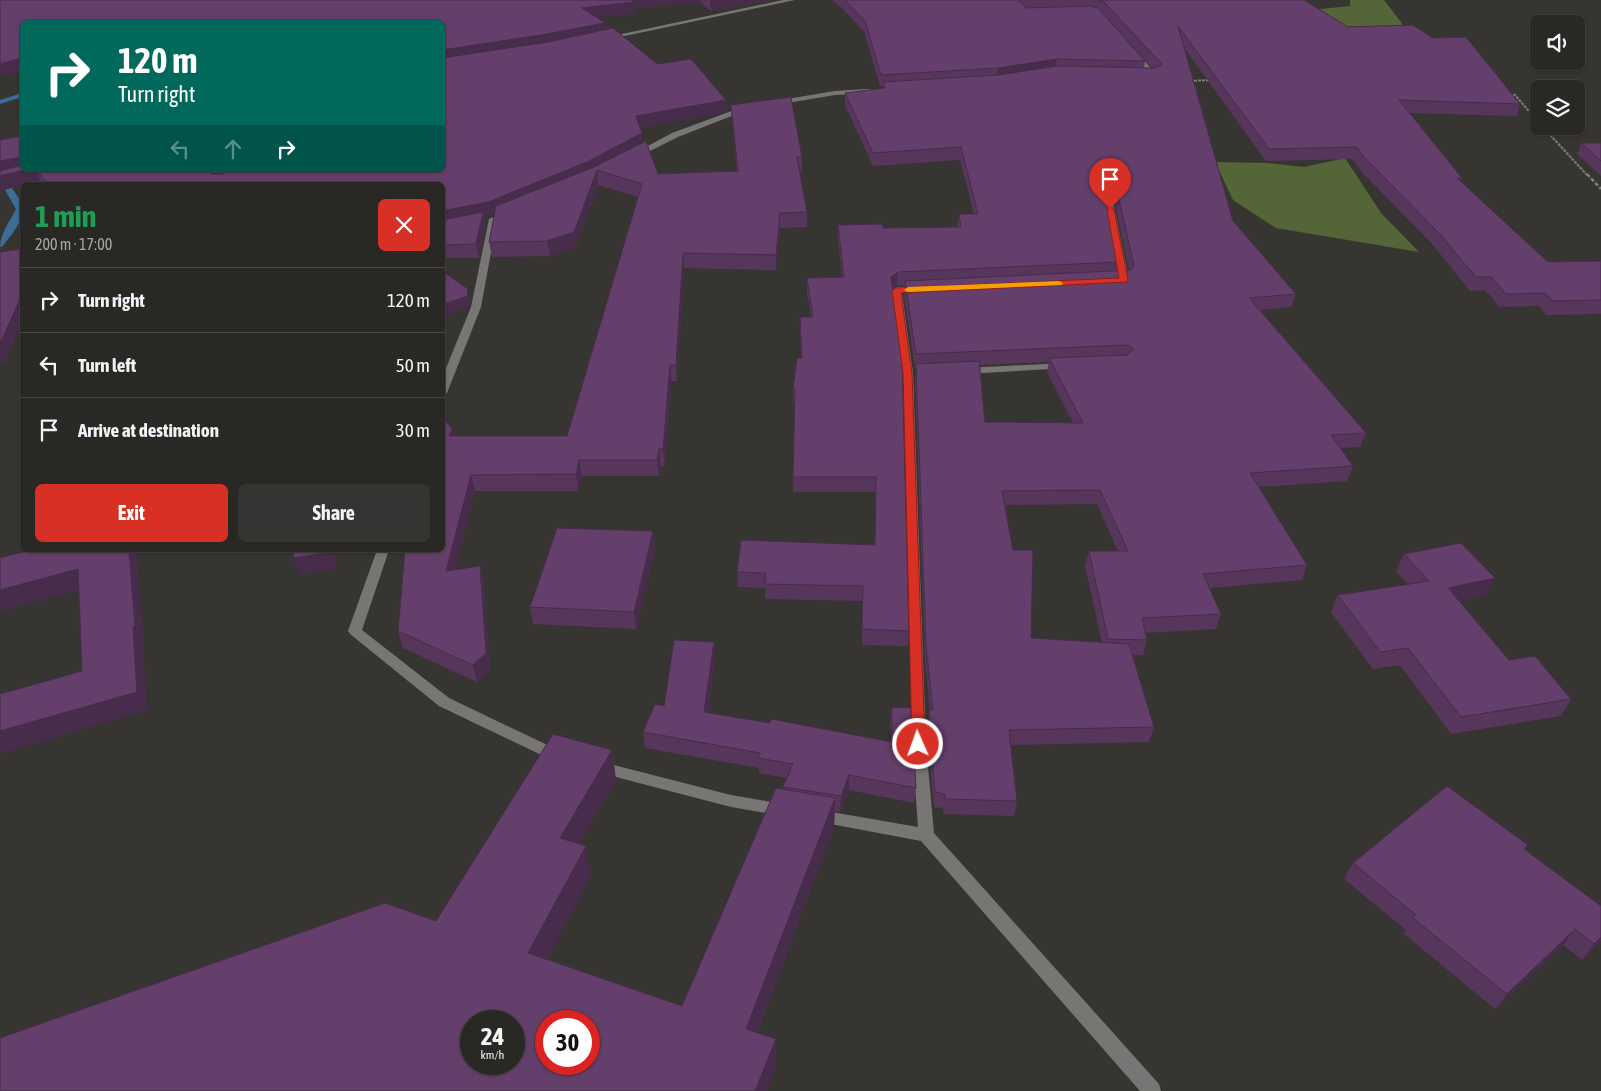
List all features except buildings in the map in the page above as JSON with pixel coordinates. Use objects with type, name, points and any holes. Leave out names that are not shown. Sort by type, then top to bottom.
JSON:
[{"type":"street","points":[[596,40],[792,0]]},
{"type":"street","points":[[1124,42],[1154,76]]},
{"type":"street","points":[[1144,76],[1154,76]]},
{"type":"street","points":[[767,104],[835,93],[881,90]]},
{"type":"street","points":[[625,161],[674,135],[757,106]]},
{"type":"street","points":[[1104,281],[1124,280],[1107,191]]},
{"type":"street","points":[[445,385],[476,307],[489,220],[520,208]]},
{"type":"street","points":[[936,288],[896,290],[912,373],[918,744],[926,835],[1152,1091]]},
{"type":"street","points":[[957,371],[1075,366]]},
{"type":"street","points":[[382,552],[355,631],[444,702],[557,756],[731,801],[926,835]]},
{"type":"path","points":[[1154,76],[1184,81],[1212,80]]},
{"type":"path","points":[[1506,95],[1516,95],[1530,112]]},
{"type":"path","points":[[1550,135],[1601,189]]},
{"type":"green space","points":[[1350,0],[1384,0],[1410,34],[1253,16],[1350,6]]},
{"type":"green space","points":[[1345,158],[1381,213],[1419,252],[1276,228],[1233,200],[1215,162],[1267,163],[1304,167]]},
{"type":"waterway","points":[[0,102],[20,96]]},
{"type":"waterway","points":[[0,244],[11,229],[20,209],[9,190]]},
{"type":"slow traffic","points":[[908,290],[1059,283]]},
{"type":"route","points":[[918,744],[908,373],[896,290],[1124,280],[1110,209]]}]
